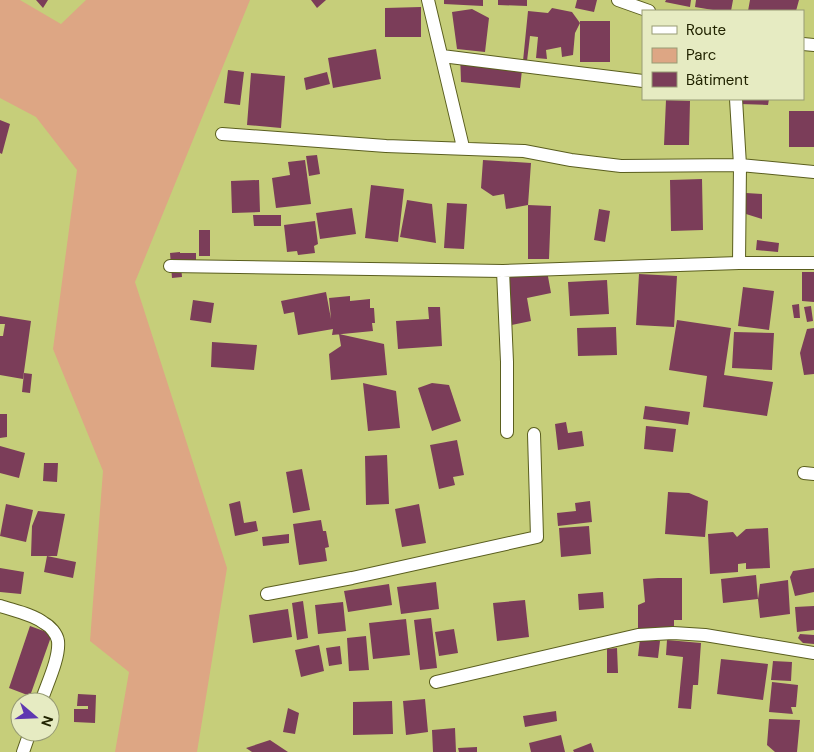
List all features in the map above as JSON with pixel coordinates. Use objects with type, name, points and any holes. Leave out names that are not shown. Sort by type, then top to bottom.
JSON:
[{"type":"street","points":[[428,0],[464,147]]},
{"type":"street","points":[[618,0],[646,10]]},
{"type":"street","points":[[442,56],[642,80]]},
{"type":"street","points":[[736,100],[740,165],[739,263]]},
{"type":"street","points":[[222,134],[386,146],[524,150],[571,160],[621,166],[740,165],[814,172]]},
{"type":"street","points":[[170,266],[503,271],[739,263],[814,263]]},
{"type":"street","points":[[503,271],[508,362],[507,432]]},
{"type":"street","points":[[267,594],[352,578],[537,537],[534,434]]},
{"type":"street","points":[[0,606],[35,617],[45,623],[52,630],[58,641],[56,658],[44,692]]},
{"type":"street","points":[[436,682],[638,635],[664,633],[704,635],[814,653]]},
{"type":"green space","points":[[0,0],[20,0],[61,24],[86,0],[250,0],[135,282],[227,568],[197,752],[115,752],[129,672],[90,641],[103,471],[53,349],[77,170],[36,117],[0,98]]},
{"type":"building","points":[[36,0],[48,0],[43,8]]},
{"type":"building","points":[[311,0],[326,0],[317,8]]},
{"type":"building","points":[[444,0],[483,0],[483,6],[444,4]]},
{"type":"building","points":[[498,0],[527,0],[527,6],[498,5]]},
{"type":"building","points":[[577,0],[597,0],[594,12],[575,8]]},
{"type":"building","points":[[666,0],[691,0],[690,7],[665,2]]},
{"type":"building","points":[[696,0],[733,0],[731,10],[713,10],[695,7]]},
{"type":"building","points":[[750,0],[799,0],[796,10],[748,10]]},
{"type":"building","points":[[421,7],[421,37],[385,37],[385,8]]},
{"type":"building","points":[[552,8],[572,12],[580,23],[575,33],[573,55],[562,57],[561,47],[546,50],[547,59],[536,58],[538,37],[530,36],[527,61],[523,61],[528,11],[548,13]]},
{"type":"building","points":[[472,9],[489,18],[485,52],[457,49],[452,12]]},
{"type":"building","points":[[580,21],[610,21],[610,62],[580,62]]},
{"type":"building","points":[[376,49],[381,79],[333,88],[328,58]]},
{"type":"building","points":[[460,53],[523,61],[520,88],[461,82]]},
{"type":"building","points":[[228,70],[244,72],[240,105],[224,103]]},
{"type":"building","points":[[327,72],[330,84],[306,90],[304,78]]},
{"type":"building","points":[[251,73],[285,76],[281,128],[247,125]]},
{"type":"building","points":[[666,100],[690,101],[689,145],[664,145]]},
{"type":"building","points":[[740,100],[769,100],[768,105],[740,104]]},
{"type":"building","points":[[789,111],[814,111],[814,147],[789,147]]},
{"type":"building","points":[[0,120],[10,124],[2,154],[0,153]]},
{"type":"building","points":[[317,155],[320,174],[309,176],[306,156]]},
{"type":"building","points":[[305,160],[311,204],[276,208],[272,178],[290,175],[288,162]]},
{"type":"building","points":[[483,160],[531,163],[528,205],[506,209],[504,194],[493,196],[481,188]]},
{"type":"building","points":[[702,179],[703,230],[671,231],[670,180]]},
{"type":"building","points":[[259,180],[260,212],[232,213],[231,181]]},
{"type":"building","points":[[371,185],[404,189],[398,242],[365,238]]},
{"type":"building","points":[[746,193],[762,194],[762,219],[746,214]]},
{"type":"building","points":[[407,200],[432,204],[436,243],[400,237]]},
{"type":"building","points":[[447,203],[467,204],[464,249],[444,248]]},
{"type":"building","points":[[528,205],[551,206],[549,259],[528,259]]},
{"type":"building","points":[[352,208],[356,234],[320,239],[316,213]]},
{"type":"building","points":[[599,209],[610,211],[605,242],[594,240]]},
{"type":"building","points":[[253,215],[281,215],[281,226],[254,226]]},
{"type":"building","points":[[315,221],[318,244],[314,246],[315,253],[298,255],[297,251],[287,252],[284,225]]},
{"type":"building","points":[[199,230],[210,230],[210,256],[199,256]]},
{"type":"building","points":[[757,240],[779,243],[778,252],[756,250]]},
{"type":"building","points":[[170,253],[196,253],[196,265],[181,265],[182,277],[172,278]]},
{"type":"building","points":[[547,271],[551,293],[527,298],[531,321],[507,326],[499,279]]},
{"type":"building","points":[[802,272],[814,272],[814,302],[802,301]]},
{"type":"building","points":[[639,274],[677,276],[674,327],[636,325]]},
{"type":"building","points":[[607,280],[609,314],[570,316],[568,282]]},
{"type":"building","points":[[743,287],[774,291],[769,330],[738,326]]},
{"type":"building","points":[[326,292],[331,319],[329,298],[350,296],[350,301],[370,299],[370,308],[374,308],[375,323],[372,323],[373,331],[332,335],[333,329],[298,335],[294,312],[284,314],[281,301]]},
{"type":"building","points":[[193,300],[214,303],[211,323],[190,320]]},
{"type":"building","points":[[799,304],[800,318],[794,318],[792,305]]},
{"type":"building","points":[[811,306],[813,321],[807,322],[804,307]]},
{"type":"building","points":[[428,307],[440,307],[442,346],[398,349],[396,321],[429,319]]},
{"type":"building","points":[[0,316],[31,321],[23,379],[0,375],[0,336],[3,336],[5,324],[0,324]]},
{"type":"building","points":[[677,320],[731,328],[724,375],[773,382],[767,416],[703,407],[707,376],[669,370]]},
{"type":"building","points":[[616,327],[617,355],[578,356],[577,328]]},
{"type":"building","points":[[814,328],[814,374],[804,375],[800,353],[807,329]]},
{"type":"building","points":[[734,332],[774,333],[772,370],[732,368]]},
{"type":"building","points":[[339,334],[384,344],[387,375],[331,380],[329,354],[341,346]]},
{"type":"building","points":[[212,342],[257,345],[254,370],[211,367]]},
{"type":"building","points":[[24,373],[32,374],[30,393],[22,392]]},
{"type":"building","points":[[363,383],[396,391],[400,428],[368,431]]},
{"type":"building","points":[[432,383],[449,385],[461,421],[432,431],[418,388]]},
{"type":"building","points":[[645,406],[690,412],[688,425],[643,419]]},
{"type":"building","points":[[0,414],[7,414],[7,437],[0,438]]},
{"type":"building","points":[[566,422],[568,433],[582,431],[584,446],[558,450],[555,424]]},
{"type":"building","points":[[646,426],[676,429],[673,452],[644,449]]},
{"type":"building","points":[[457,440],[464,475],[453,477],[455,485],[439,489],[430,445]]},
{"type":"building","points":[[0,446],[25,453],[19,478],[0,473]]},
{"type":"building","points":[[387,455],[389,504],[366,505],[365,456]]},
{"type":"building","points":[[44,463],[58,463],[57,482],[43,481]]},
{"type":"building","points":[[302,469],[310,510],[293,513],[286,472]]},
{"type":"building","points":[[668,492],[689,493],[708,501],[705,537],[665,534]]},
{"type":"building","points":[[240,501],[244,523],[256,521],[258,531],[235,536],[229,504]]},
{"type":"building","points":[[590,501],[592,522],[558,526],[557,513],[576,511],[575,503]]},
{"type":"building","points":[[6,504],[33,510],[26,542],[0,536]]},
{"type":"building","points":[[419,504],[426,543],[402,547],[395,509]]},
{"type":"building","points":[[38,511],[65,514],[57,556],[31,556],[32,526]]},
{"type":"building","points":[[321,520],[323,531],[326,531],[329,547],[325,548],[327,561],[299,565],[293,524]]},
{"type":"building","points":[[589,526],[591,554],[561,557],[559,528]]},
{"type":"building","points":[[768,528],[770,568],[746,569],[746,563],[738,564],[738,572],[710,574],[708,534],[733,532],[737,537],[746,529]]},
{"type":"building","points":[[289,534],[289,543],[263,546],[262,537]]},
{"type":"building","points":[[47,556],[76,562],[73,578],[44,572]]},
{"type":"building","points":[[0,568],[24,572],[21,594],[0,592]]},
{"type":"building","points":[[814,568],[814,592],[795,596],[790,577],[793,571]]},
{"type":"building","points":[[756,575],[758,599],[723,603],[721,579]]},
{"type":"building","points":[[682,578],[682,620],[674,620],[674,630],[638,629],[638,605],[645,602],[643,579]]},
{"type":"building","points":[[788,580],[790,614],[760,618],[758,599],[760,584]]},
{"type":"building","points":[[436,582],[439,609],[401,614],[397,587]]},
{"type":"building","points":[[389,584],[392,605],[348,612],[344,591]]},
{"type":"building","points":[[603,592],[604,608],[579,610],[578,594]]},
{"type":"building","points":[[525,600],[529,637],[497,641],[493,603]]},
{"type":"building","points":[[303,601],[308,638],[297,640],[292,603]]},
{"type":"building","points":[[343,602],[346,631],[318,634],[315,605]]},
{"type":"building","points":[[814,606],[814,630],[797,632],[795,607]]},
{"type":"building","points":[[288,609],[292,637],[253,643],[249,615]]},
{"type":"building","points":[[431,618],[437,668],[420,670],[414,620]]},
{"type":"building","points":[[406,619],[410,655],[373,659],[369,623]]},
{"type":"building","points":[[30,626],[52,634],[31,692],[20,692],[9,688]]},
{"type":"building","points":[[454,629],[458,653],[439,656],[435,632]]},
{"type":"building","points":[[800,634],[814,635],[814,644],[803,643],[798,638]]},
{"type":"building","points":[[366,636],[369,670],[349,671],[347,638]]},
{"type":"building","points":[[640,639],[660,641],[658,658],[638,656]]},
{"type":"building","points":[[667,640],[701,643],[698,685],[693,685],[691,709],[678,708],[683,657],[666,655]]},
{"type":"building","points":[[319,645],[324,671],[301,677],[295,650]]},
{"type":"building","points":[[340,646],[342,664],[329,666],[326,648]]},
{"type":"building","points":[[617,648],[618,673],[607,673],[607,649]]},
{"type":"building","points":[[721,659],[768,664],[763,700],[717,694]]},
{"type":"building","points":[[773,661],[792,662],[791,681],[771,680]]},
{"type":"building","points":[[772,682],[798,685],[796,707],[791,707],[793,714],[769,712]]},
{"type":"building","points":[[78,694],[96,695],[95,723],[74,722],[74,709],[88,709],[88,706],[77,706]]},
{"type":"building","points":[[425,699],[428,732],[406,735],[403,701]]},
{"type":"building","points":[[392,701],[393,734],[353,735],[353,702]]},
{"type":"building","points":[[288,708],[299,713],[295,734],[283,732]]},
{"type":"building","points":[[556,711],[557,721],[525,727],[523,716]]},
{"type":"building","points":[[769,719],[800,720],[797,752],[775,752],[767,745]]},
{"type":"building","points":[[455,728],[456,752],[433,752],[432,730]]},
{"type":"building","points":[[561,735],[565,752],[531,752],[529,743]]},
{"type":"building","points":[[270,740],[288,752],[252,752],[246,748]]},
{"type":"building","points":[[591,743],[594,752],[574,752],[573,750]]},
{"type":"building","points":[[477,747],[477,752],[459,752],[458,748]]}]
